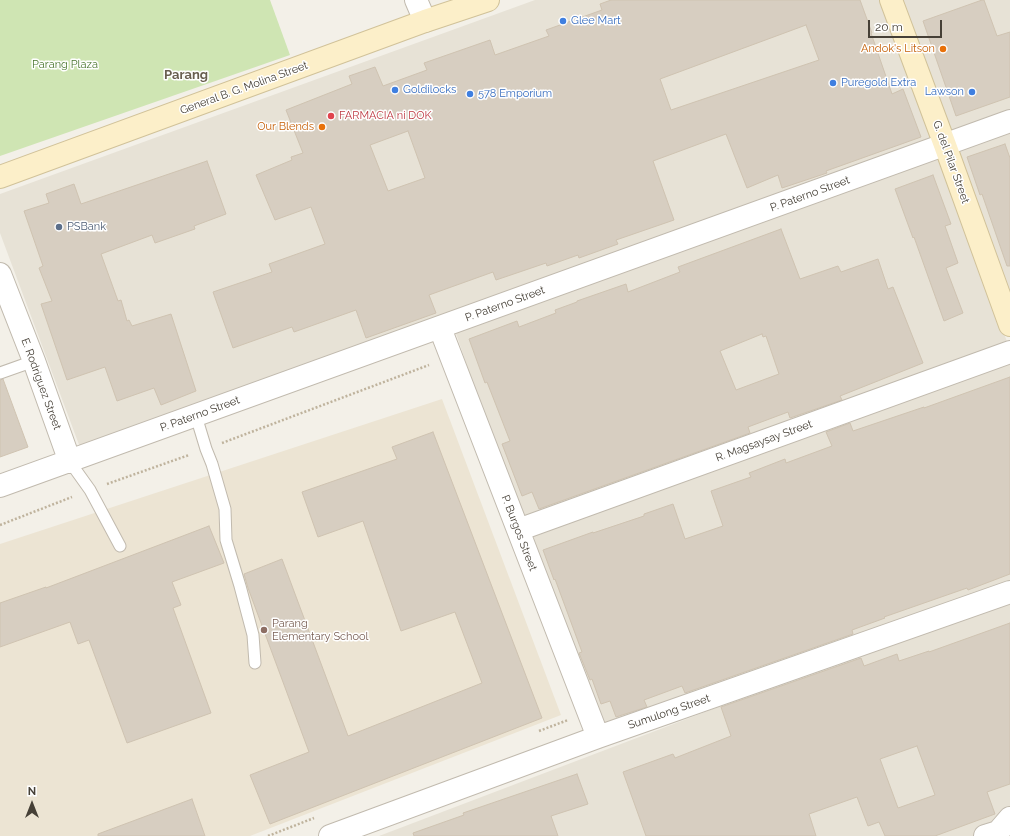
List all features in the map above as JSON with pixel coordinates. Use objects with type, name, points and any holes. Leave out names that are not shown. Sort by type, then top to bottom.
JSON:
[{"type":"street","points":[[416,0],[425,22]]},
{"type":"street","name":"General B. G. Molina Street","points":[[0,177],[488,0]]},
{"type":"street","name":"G. del Pilar Street","points":[[891,0],[1010,325]]},
{"type":"street","name":"P. Paterno Street","points":[[0,486],[70,462],[1010,121]]},
{"type":"street","name":"E. Rodriguez Street","points":[[0,274],[34,361],[70,462]]},
{"type":"street","name":"P. Burgos Street","points":[[440,328],[598,737]]},
{"type":"street","name":"R. Magsaysay Street","points":[[518,530],[1010,352]]},
{"type":"street","name":"Sumulong Street","points":[[330,836],[366,830],[598,737],[1010,592]]},
{"type":"street","points":[[985,836],[998,832],[1010,818]]},
{"type":"lane","points":[[0,373],[34,361]]},
{"type":"lane","points":[[196,416],[225,509],[226,540],[253,635],[254,663]]},
{"type":"lane","name":"E. Rodriguez Street","points":[[70,462],[90,490],[120,546]]},
{"type":"path","points":[[0,525],[90,490],[206,449],[451,357]]},
{"type":"shaded area","points":[[535,0],[884,0],[1010,350],[1010,593],[595,739],[451,319],[81,450],[0,233],[0,194]]},
{"type":"shaded area","points":[[896,0],[1010,0],[1010,312]]},
{"type":"shaded area","name":"Parang Elementary School","points":[[442,399],[561,715],[250,836],[0,836],[0,544]]},
{"type":"shaded area","points":[[1010,596],[1010,836],[379,836]]},
{"type":"green space","name":"Parang Plaza","points":[[0,0],[270,0],[290,55],[0,156]]},
{"type":"building","points":[[611,0],[860,0],[892,94],[903,89],[921,137],[826,171],[827,173],[782,188],[778,175],[747,188],[726,134],[653,161],[674,220],[616,240],[618,244],[579,258],[578,255],[547,266],[546,263],[496,280],[493,272],[429,295],[436,313],[366,338],[356,310],[294,332],[292,327],[233,348],[213,292],[272,272],[269,264],[325,244],[311,207],[275,220],[256,175],[292,160],[291,157],[303,153],[286,110],[352,84],[349,76],[375,67],[383,86],[427,70],[424,63],[490,40],[495,55],[549,36],[546,30],[602,10],[600,4]],"holes":[[[806,25],[819,60],[671,110],[660,79]],[[408,131],[425,178],[388,191],[370,145]]]},
{"type":"building","points":[[984,0],[997,36],[1010,32],[1010,97],[956,116],[923,21]]},
{"type":"building","points":[[1005,144],[1010,158],[1010,266],[1007,266],[982,194],[980,195],[967,157]]},
{"type":"building","points":[[207,161],[226,214],[194,226],[195,229],[155,243],[152,235],[101,254],[118,301],[121,300],[127,321],[129,320],[132,326],[171,314],[196,391],[161,405],[154,388],[117,401],[105,367],[67,380],[41,304],[52,301],[39,268],[43,266],[24,211],[49,203],[46,194],[74,184],[81,204]]},
{"type":"building","points":[[933,175],[951,224],[945,226],[958,263],[946,268],[963,313],[944,321],[895,189]]},
{"type":"building","points":[[781,229],[800,279],[838,266],[841,272],[878,259],[888,289],[893,287],[923,363],[840,396],[842,400],[790,418],[788,412],[748,427],[750,433],[539,509],[532,492],[522,496],[502,444],[510,441],[487,382],[485,383],[469,339],[517,321],[519,327],[556,313],[555,310],[577,301],[626,284],[628,292],[680,272],[678,267]],"holes":[[[762,334],[763,337],[766,336],[779,374],[736,390],[720,351]]]},
{"type":"building","points":[[1010,377],[1010,574],[968,590],[967,588],[884,617],[885,618],[852,630],[853,634],[685,693],[682,686],[644,700],[647,707],[616,717],[610,701],[601,704],[592,679],[590,680],[579,653],[582,652],[543,550],[644,516],[644,514],[673,504],[685,539],[723,526],[711,491],[751,477],[749,473],[785,459],[786,463],[832,446],[826,432],[850,423],[853,431],[924,408]]},
{"type":"building","points":[[3,379],[28,447],[0,457],[0,380]]},
{"type":"building","points":[[433,432],[542,718],[270,824],[250,775],[309,752],[244,574],[282,559],[348,736],[482,683],[455,612],[401,631],[363,521],[318,537],[302,492],[397,459],[392,447]]},
{"type":"building","points":[[209,526],[224,563],[172,582],[181,605],[173,608],[211,713],[127,743],[89,640],[78,644],[70,622],[0,647],[0,603],[46,588]]},
{"type":"building","points":[[1010,623],[1010,784],[987,792],[995,814],[935,836],[885,836],[879,822],[868,826],[857,797],[809,814],[816,836],[646,836],[623,772],[673,754],[675,758],[731,736],[721,707],[861,658],[864,666],[897,654],[899,661],[929,652]],"holes":[[[917,746],[935,795],[898,808],[880,759]]]},
{"type":"building","points":[[577,774],[588,804],[551,816],[558,836],[414,836],[413,833],[464,815],[463,813]]},
{"type":"building","points":[[192,799],[205,836],[98,836],[98,834]]},
{"type":"place","name":"Glee Mart","points":[[563,21]]},
{"type":"place","name":"Andok's Litson","points":[[943,49]]},
{"type":"place","name":"Puregold Extra","points":[[833,83]]},
{"type":"place","name":"Goldilocks","points":[[395,90]]},
{"type":"place","name":"Lawson","points":[[972,92]]},
{"type":"place","name":"578 Emporium","points":[[470,94]]},
{"type":"place","name":"FARMACIA ni DOK","points":[[331,116]]},
{"type":"place","name":"Our Blends","points":[[322,127]]},
{"type":"place","name":"PSBank","points":[[59,227]]},
{"type":"place","name":"Parang Elementary School","points":[[264,630]]},
{"type":"district","name":"Parang","points":[[186,75]]}]
